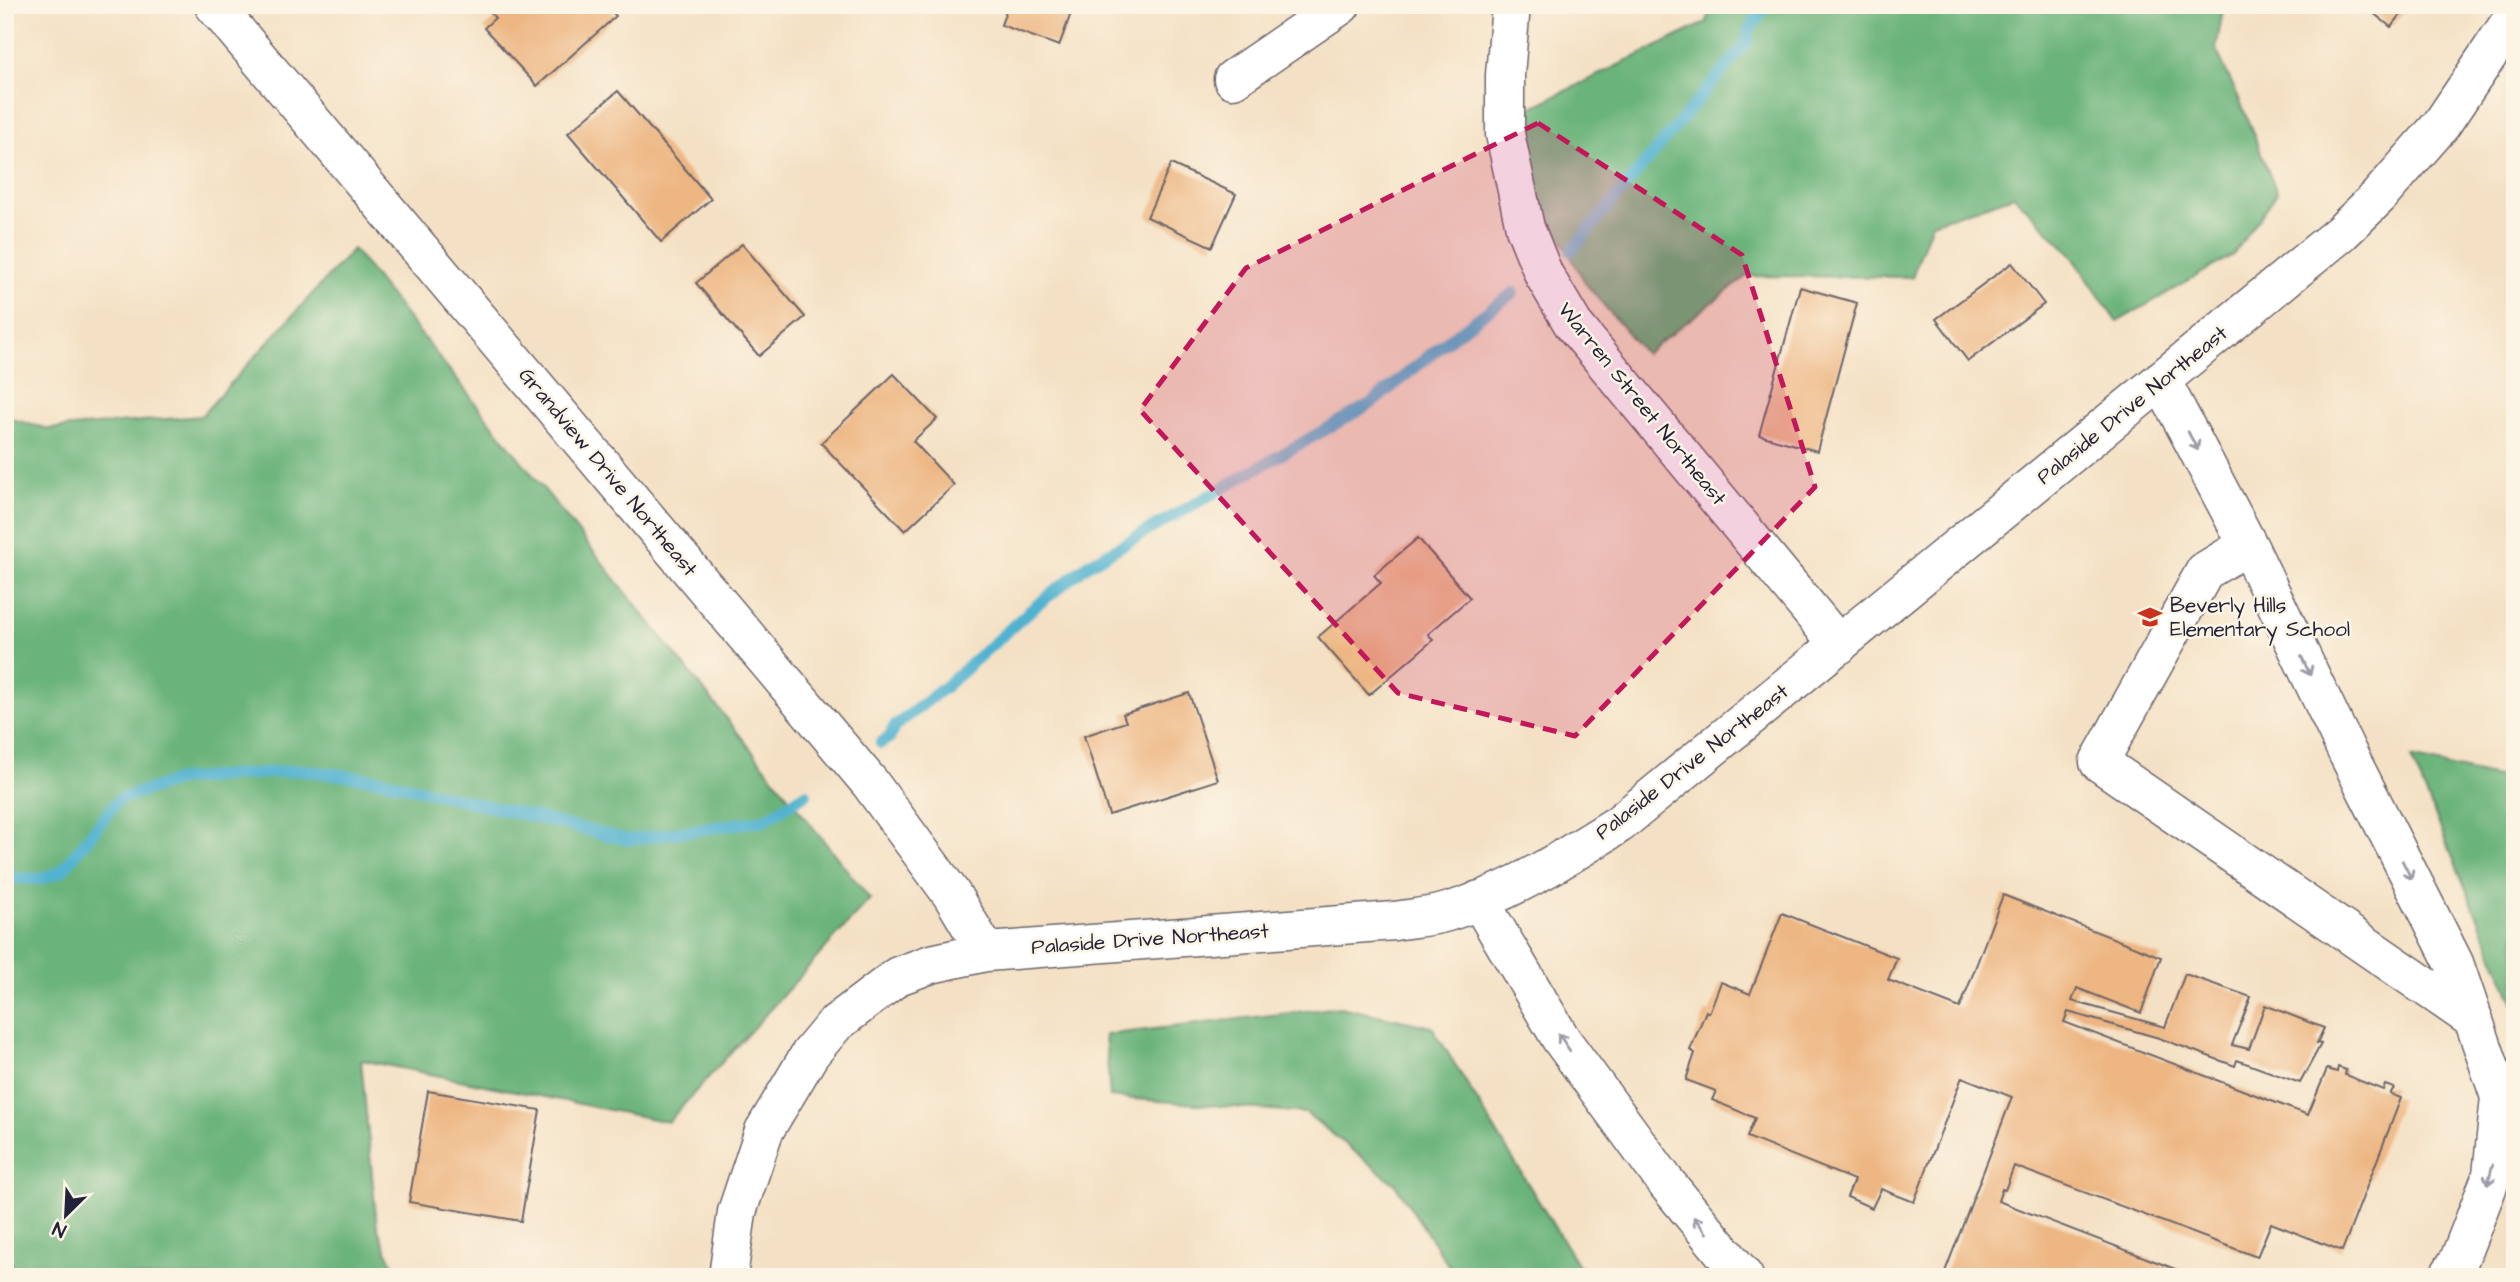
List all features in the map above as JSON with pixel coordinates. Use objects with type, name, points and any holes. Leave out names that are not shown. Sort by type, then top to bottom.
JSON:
[{"type":"street","name":"Grandview Drive Northeast","points":[[214,5],[870,783],[952,895],[986,952]]},
{"type":"street","points":[[1233,79],[1341,5]]},
{"type":"street","name":"Warren Street Northeast","points":[[1511,5],[1505,134],[1525,228],[1544,275],[1573,324],[1839,645]]},
{"type":"street","name":"Palaside Drive Northeast","points":[[728,1277],[737,1212],[764,1131],[810,1055],[835,1024],[898,976],[931,964],[986,952],[1394,921],[1446,913],[1566,858],[1619,824],[2340,233],[2379,197],[2441,125],[2511,29]]},
{"type":"street","points":[[2161,380],[2248,545],[2347,754],[2454,963],[2500,1097],[2492,1175],[2459,1260],[2448,1277]]},
{"type":"street","points":[[2248,545],[2205,570],[2099,762],[2474,1020]]},
{"type":"street","points":[[1479,900],[1561,1039],[1664,1180],[1744,1277]]},
{"type":"highlighted area","points":[[1538,123],[1742,255],[1815,487],[1575,736],[1398,693],[1140,410],[1246,268]]},
{"type":"green space","points":[[1710,5],[2224,5],[2216,49],[2277,193],[2233,255],[2117,322],[2070,253],[2014,196],[1932,223],[1912,277],[1747,276],[1645,354],[1586,284],[1538,198],[1526,110],[1707,22]]},
{"type":"green space","points":[[353,249],[870,899],[668,1122],[361,1060],[377,1227],[398,1277],[5,1277],[5,417],[48,429],[201,416]]},
{"type":"green space","points":[[2411,758],[2515,781],[2515,1006]]},
{"type":"green space","points":[[1340,1007],[1432,1027],[1585,1277],[1456,1277],[1395,1184],[1306,1113],[1110,1097],[1105,1035]]},
{"type":"building","points":[[484,5],[606,5],[616,16],[537,86],[484,28],[495,18]]},
{"type":"building","points":[[1008,5],[1074,5],[1059,46],[1001,25]]},
{"type":"building","points":[[2363,5],[2409,5],[2391,27]]},
{"type":"building","points":[[618,91],[711,199],[661,242],[568,133]]},
{"type":"building","points":[[1171,164],[1236,194],[1212,247],[1147,217]]},
{"type":"building","points":[[742,244],[805,317],[759,356],[696,283]]},
{"type":"building","points":[[2012,263],[2044,304],[1968,361],[1936,319]]},
{"type":"building","points":[[1800,287],[1857,303],[1817,451],[1759,435]]},
{"type":"building","points":[[894,374],[937,419],[913,441],[954,485],[905,531],[821,443]]},
{"type":"building","points":[[1418,538],[1470,598],[1428,634],[1433,640],[1369,695],[1318,637],[1381,583],[1374,575]]},
{"type":"building","points":[[1189,693],[1218,780],[1109,815],[1084,736],[1126,722],[1123,714]]},
{"type":"building","points":[[2003,895],[2161,957],[2141,1013],[2077,988],[2072,1001],[2165,1027],[2185,974],[2251,997],[2232,1045],[2249,1049],[2265,1005],[2324,1028],[2317,1043],[2321,1044],[2300,1083],[2237,1060],[2235,1066],[2159,1038],[2068,1012],[2064,1022],[2308,1115],[2327,1069],[2337,1072],[2338,1067],[2346,1070],[2345,1075],[2383,1090],[2385,1085],[2394,1088],[2390,1094],[2401,1098],[2342,1251],[2271,1223],[2257,1257],[2014,1166],[1998,1201],[2196,1277],[1943,1277],[2012,1097],[1962,1077],[1914,1202],[1881,1189],[1872,1208],[1847,1197],[1854,1180],[1747,1137],[1755,1118],[1712,1100],[1716,1091],[1686,1080],[1695,1053],[1690,1050],[1721,982],[1750,994],[1782,913],[1897,958],[1888,980],[1960,1008]]},
{"type":"building","points":[[428,1091],[540,1110],[521,1221],[409,1202]]},
{"type":"waterway","points":[[1571,251],[1747,42],[1749,30],[1767,5]]},
{"type":"waterway","points":[[881,743],[890,737],[894,727],[1089,564],[1372,403],[1452,337],[1513,293]]},
{"type":"waterway","points":[[5,878],[41,879],[62,871],[119,799],[179,780],[301,770],[381,780],[628,840],[764,820],[806,794]]},
{"type":"place","name":"Beverly Hills Elementary School","points":[[2150,617]]}]
